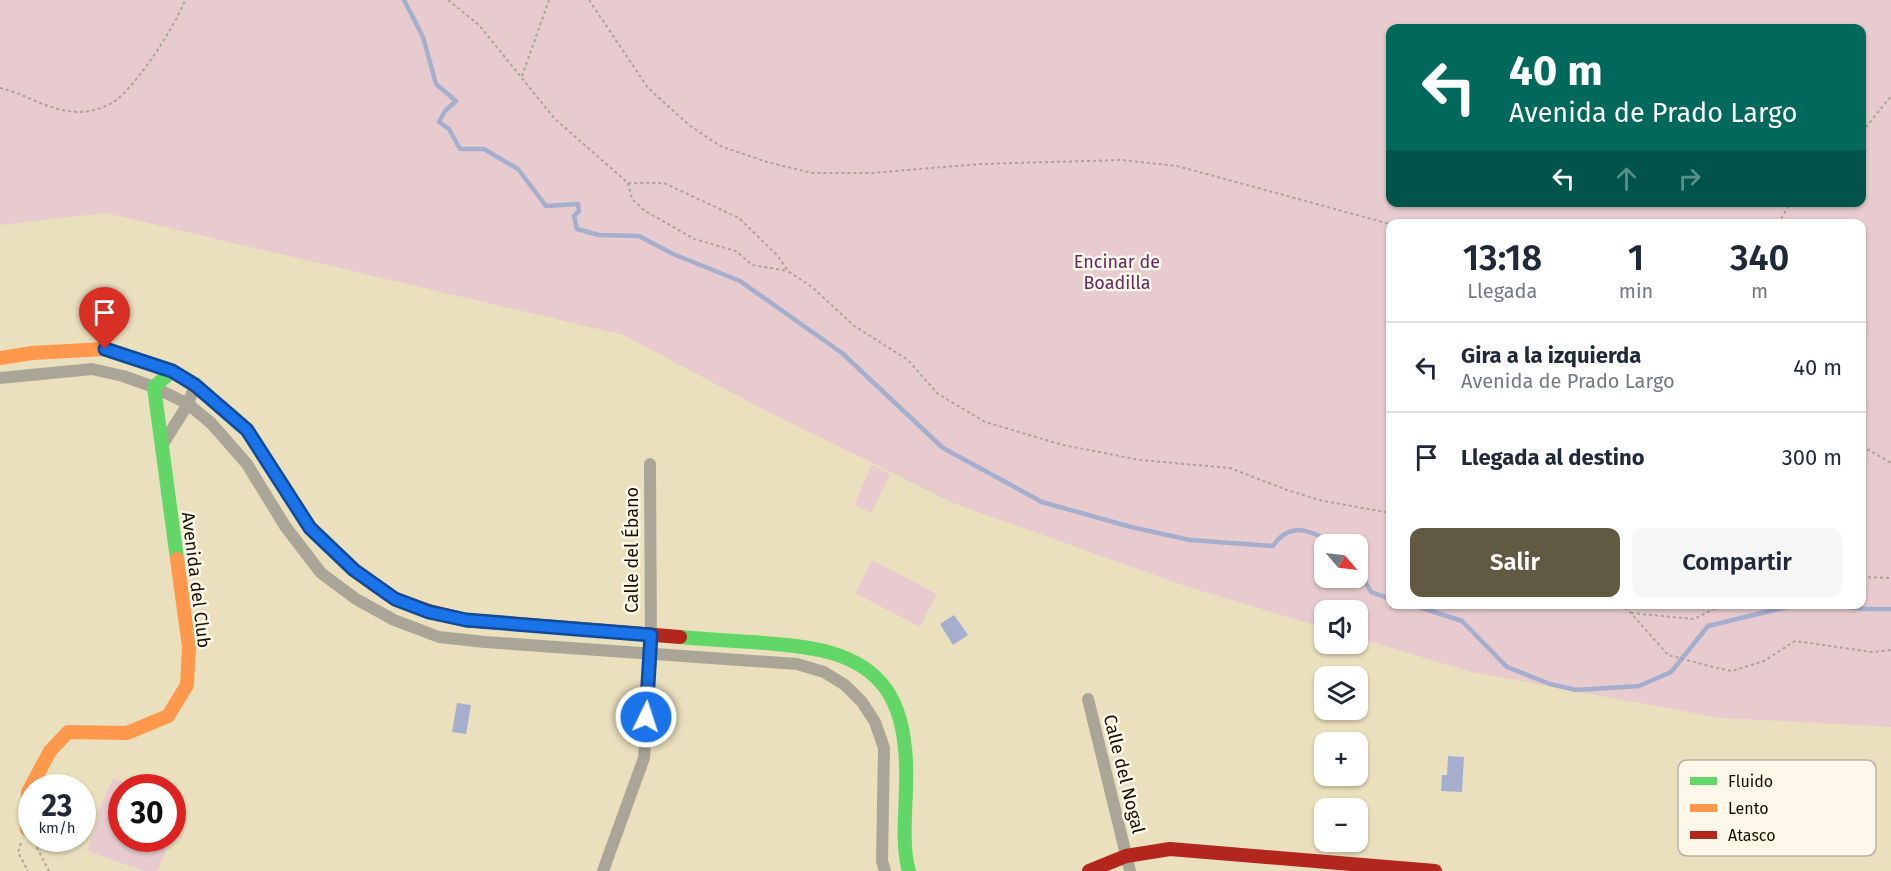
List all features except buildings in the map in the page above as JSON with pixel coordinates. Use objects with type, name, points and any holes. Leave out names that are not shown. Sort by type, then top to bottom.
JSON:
[{"type":"street","points":[[0,357],[105,349],[172,371],[195,385],[247,430],[310,528],[354,570],[395,599],[429,612],[466,620],[810,646],[832,652],[852,662],[875,678],[892,698],[902,731],[907,760],[905,858],[909,871]]},
{"type":"street","points":[[0,378],[92,369],[123,376],[154,387],[188,404],[211,423],[247,464],[285,526],[321,573],[356,599],[394,620],[439,637],[797,664],[824,672],[845,685],[862,702],[875,722],[884,748],[882,861],[885,871]]},
{"type":"street","points":[[154,387],[172,371]]},
{"type":"street","points":[[161,447],[188,404],[195,385]]},
{"type":"street","name":"Avenida del Club","points":[[38,774],[50,751],[68,732],[127,733],[168,716],[188,685],[189,647],[154,387]]},
{"type":"street","name":"Calle del Ébano","points":[[603,871],[644,758],[651,654],[650,464]]},
{"type":"street","name":"Calle del Nogal","points":[[1088,699],[1130,871]]},
{"type":"street","points":[[1089,871],[1126,856],[1170,849],[1433,871]]},
{"type":"path","points":[[0,88],[44,106],[80,112],[104,107],[120,97],[145,65],[178,19],[185,0]]},
{"type":"path","points":[[447,0],[478,25],[555,119],[628,183],[632,199],[645,211],[694,239],[736,251],[752,265],[788,272],[812,286],[853,325],[908,360],[938,394],[985,422],[1063,445],[1140,460],[1230,468],[1318,500],[1386,512]]},
{"type":"path","points":[[522,76],[549,0]]},
{"type":"path","points":[[592,1],[648,88],[689,124],[720,146],[767,162],[812,173],[871,173],[981,164],[1122,160],[1177,166],[1386,223]]},
{"type":"path","points":[[1866,127],[1891,96]]},
{"type":"path","points":[[628,183],[664,183],[740,218],[777,255],[788,272]]},
{"type":"path","points":[[1866,448],[1891,463]]},
{"type":"path","points":[[1866,577],[1891,578]]},
{"type":"path","points":[[1626,609],[1668,655],[1732,671],[1764,661],[1795,641],[1872,652],[1891,650]]},
{"type":"path","points":[[1631,613],[1694,619],[1714,609]]},
{"type":"path","points":[[18,852],[28,871]]},
{"type":"path","points":[[39,852],[49,871]]},
{"type":"green space","name":"Encinar de Boadilla","points":[[0,0],[1891,0],[1891,727],[1721,718],[1471,672],[1368,641],[1368,600],[1314,600],[1314,625],[1185,586],[953,503],[759,407],[623,335],[106,213],[0,225]]},
{"type":"green space","points":[[872,465],[890,474],[871,513],[854,505]]},
{"type":"green space","points":[[872,560],[937,594],[920,627],[855,593]]},
{"type":"green space","points":[[108,790],[108,852],[165,852],[158,871],[144,871],[90,852],[96,852],[96,826],[99,817],[97,815]]},
{"type":"water","points":[[954,615],[968,635],[953,645],[940,624]]},
{"type":"water","points":[[457,703],[471,705],[466,734],[452,732]]},
{"type":"water","points":[[1448,756],[1464,757],[1462,792],[1441,791],[1442,775],[1447,775]]},
{"type":"waterway","points":[[404,0],[423,37],[436,84],[456,101],[445,111],[439,122],[449,129],[460,149],[484,149],[518,169],[546,206],[578,204],[579,211],[574,216],[577,229],[599,235],[639,236],[673,254],[740,281],[842,353],[943,448],[1042,502],[1131,527],[1190,540],[1273,546],[1280,538],[1294,531],[1302,530],[1315,534]]},
{"type":"waterway","points":[[1368,587],[1371,592],[1386,598]]},
{"type":"waterway","points":[[1425,609],[1462,621],[1507,667],[1550,684],[1576,690],[1639,686],[1671,672],[1708,626],[1778,609]]},
{"type":"waterway","points":[[1866,609],[1891,609]]},
{"type":"traffic: fast","points":[[172,371],[154,387],[177,559]]},
{"type":"traffic: fast","points":[[680,637],[770,643],[825,651],[859,664],[874,675],[891,697],[903,734],[906,775],[905,846],[909,871]]},
{"type":"traffic: slow","points":[[0,358],[32,353],[105,349],[172,371],[195,385],[247,430],[310,528],[354,570],[373,584]]},
{"type":"traffic: slow","points":[[38,774],[50,751],[68,732],[127,733],[168,716],[187,685],[189,647],[177,559]]},
{"type":"traffic: jam","points":[[373,584],[395,599],[429,611],[466,620],[680,637]]},
{"type":"traffic: jam","points":[[1089,871],[1126,856],[1170,849],[1435,871]]},
{"type":"route","points":[[105,349],[172,371],[195,385],[247,430],[310,528],[354,570],[395,599],[429,612],[466,620],[651,635],[646,717]]}]
